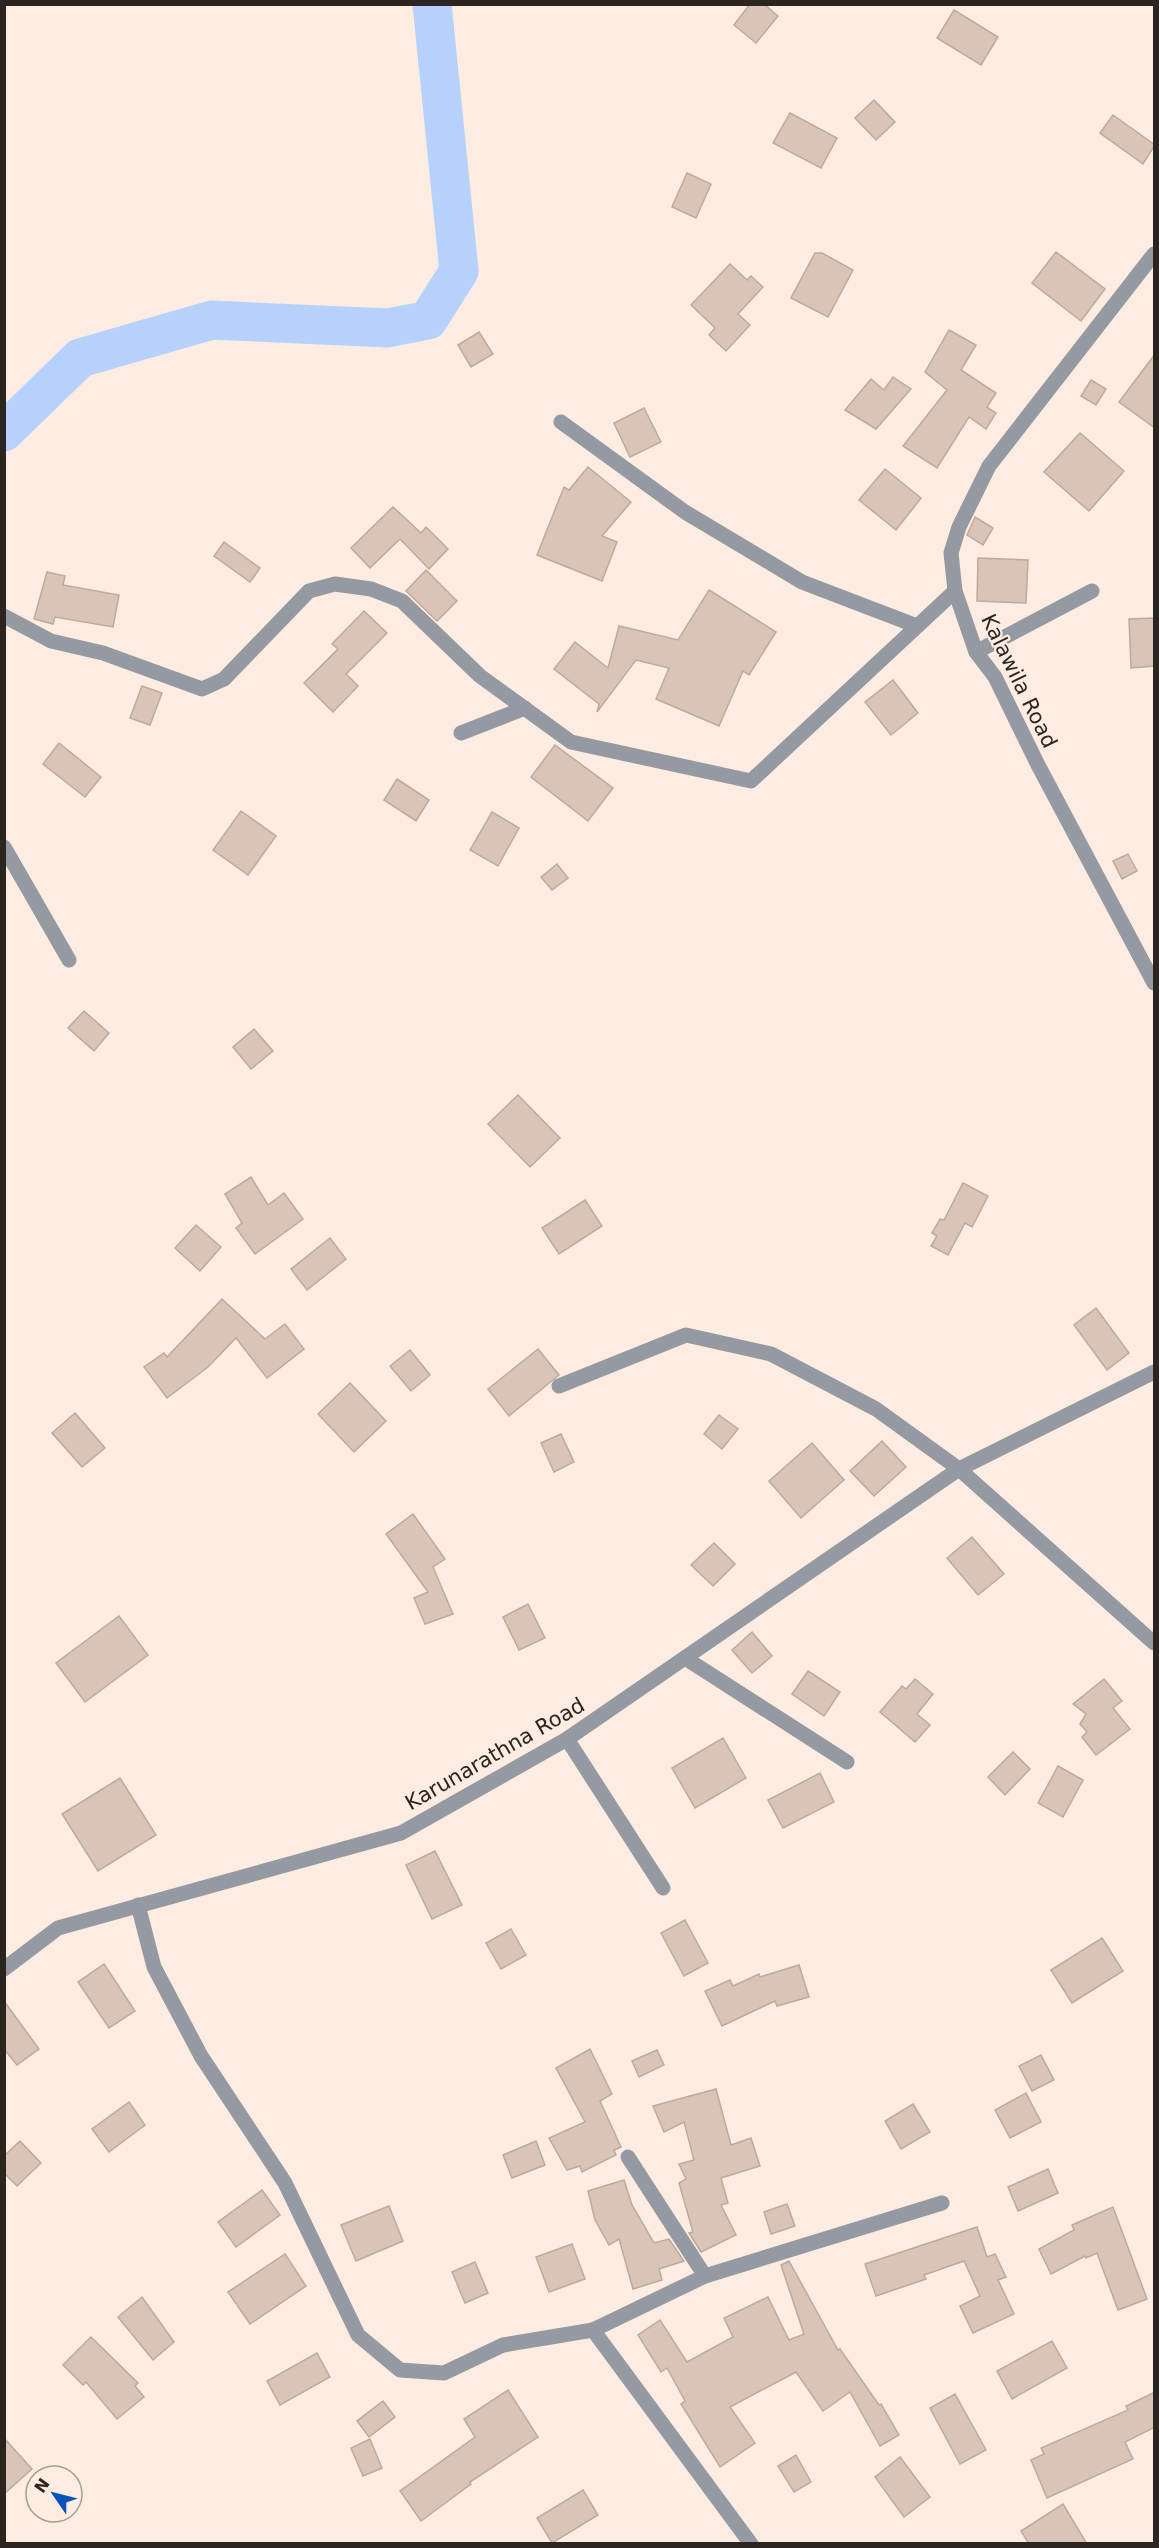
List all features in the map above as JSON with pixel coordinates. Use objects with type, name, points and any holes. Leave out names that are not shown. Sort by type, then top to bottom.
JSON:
[{"type":"street","name":"Kalawila Road","points":[[1155,254],[989,466],[959,527],[951,553],[955,591],[976,652],[995,677],[1038,765],[1155,983]]},
{"type":"street","points":[[561,422],[685,512],[802,582],[917,626]]},
{"type":"street","points":[[4,616],[51,641],[103,653],[202,689],[224,679],[309,591],[335,584],[371,588],[402,601],[480,676],[572,742],[751,781],[955,591]]},
{"type":"street","points":[[976,652],[1092,591]]},
{"type":"street","points":[[461,733],[525,708]]},
{"type":"street","points":[[4,847],[69,960]]},
{"type":"street","points":[[559,1386],[686,1335],[771,1354],[876,1409],[959,1469],[1155,1643]]},
{"type":"street","name":"Karunarathna Road","points":[[4,1969],[57,1928],[401,1833],[567,1739],[959,1469],[1155,1372]]},
{"type":"street","points":[[685,1658],[847,1762]]},
{"type":"street","points":[[567,1739],[663,1888]]},
{"type":"street","points":[[138,1905],[154,1966],[201,2056],[285,2183],[358,2335],[400,2370],[444,2373],[503,2345],[593,2331],[705,2276],[942,2203]]},
{"type":"street","points":[[628,2157],[705,2276]]},
{"type":"street","points":[[593,2331],[751,2544]]},
{"type":"building","points":[[750,4],[764,4],[778,16],[756,43],[734,25]]},
{"type":"building","points":[[954,10],[998,37],[981,65],[937,38]]},
{"type":"building","points":[[874,100],[895,122],[876,140],[855,118]]},
{"type":"building","points":[[790,113],[837,138],[821,168],[773,143]]},
{"type":"building","points":[[1113,115],[1155,145],[1143,164],[1100,133]]},
{"type":"building","points":[[687,173],[711,184],[696,218],[672,207]]},
{"type":"building","points":[[1056,252],[1105,289],[1081,321],[1032,283]]},
{"type":"building","points":[[815,253],[822,253],[853,270],[828,317],[791,298]]},
{"type":"building","points":[[730,264],[747,280],[751,276],[763,287],[738,314],[750,325],[726,351],[709,335],[715,328],[691,305]]},
{"type":"building","points":[[949,330],[976,345],[961,370],[996,393],[987,407],[996,413],[986,429],[969,417],[937,468],[903,446],[947,390],[925,372]]},
{"type":"building","points":[[479,332],[493,354],[471,367],[458,345]]},
{"type":"building","points":[[1155,354],[1155,428],[1119,402]]},
{"type":"building","points":[[893,377],[911,389],[876,429],[845,410],[871,379],[884,390]]},
{"type":"building","points":[[1091,380],[1106,389],[1096,405],[1081,396]]},
{"type":"building","points":[[644,408],[661,442],[630,457],[614,423]]},
{"type":"building","points":[[1080,433],[1124,471],[1089,511],[1044,472]]},
{"type":"building","points":[[588,467],[631,502],[602,536],[617,542],[602,581],[537,555],[564,487],[569,490]]},
{"type":"building","points":[[885,469],[921,498],[896,530],[859,500]]},
{"type":"building","points":[[393,507],[421,533],[426,527],[448,549],[429,569],[400,539],[370,568],[351,548]]},
{"type":"building","points":[[975,517],[993,528],[983,545],[967,535]]},
{"type":"building","points":[[224,542],[260,568],[250,582],[214,556]]},
{"type":"building","points":[[978,558],[1028,560],[1026,603],[977,601]]},
{"type":"building","points":[[426,570],[457,601],[437,621],[406,591]]},
{"type":"building","points":[[47,572],[65,576],[63,585],[119,595],[113,627],[55,617],[53,624],[34,619]]},
{"type":"building","points":[[709,590],[776,632],[749,675],[743,671],[719,726],[656,699],[669,668],[636,660],[597,712],[599,704],[554,669],[575,642],[608,668],[619,626],[678,640]]},
{"type":"building","points":[[364,611],[387,633],[346,674],[358,686],[333,712],[304,683],[338,649],[332,644]]},
{"type":"building","points":[[1155,618],[1155,666],[1131,668],[1129,619]]},
{"type":"building","points":[[893,680],[918,713],[891,735],[865,702]]},
{"type":"building","points":[[142,686],[162,693],[150,725],[130,718]]},
{"type":"building","points":[[59,743],[101,777],[85,797],[43,764]]},
{"type":"building","points":[[555,745],[613,788],[588,821],[531,777]]},
{"type":"building","points":[[397,779],[429,800],[416,821],[384,800]]},
{"type":"building","points":[[241,811],[276,836],[248,875],[213,850]]},
{"type":"building","points":[[492,812],[519,828],[498,866],[470,850]]},
{"type":"building","points":[[1128,854],[1137,871],[1122,879],[1113,861]]},
{"type":"building","points":[[557,864],[568,878],[552,890],[541,877]]},
{"type":"building","points":[[84,1011],[109,1033],[94,1051],[68,1028]]},
{"type":"building","points":[[254,1029],[273,1051],[251,1069],[233,1047]]},
{"type":"building","points":[[518,1095],[560,1138],[530,1167],[488,1124]]},
{"type":"building","points":[[251,1177],[268,1205],[284,1193],[303,1219],[255,1254],[236,1228],[242,1223],[225,1194]]},
{"type":"building","points":[[963,1183],[988,1196],[972,1227],[965,1223],[948,1255],[931,1246],[937,1236],[932,1233],[940,1219],[944,1220]]},
{"type":"building","points":[[585,1200],[602,1226],[559,1254],[542,1228]]},
{"type":"building","points":[[196,1225],[221,1247],[200,1271],[175,1248]]},
{"type":"building","points":[[330,1238],[346,1259],[307,1290],[291,1269]]},
{"type":"building","points":[[222,1299],[265,1339],[285,1324],[304,1349],[267,1378],[236,1338],[208,1367],[167,1398],[144,1367],[164,1353],[167,1357]]},
{"type":"building","points":[[1096,1308],[1129,1353],[1107,1370],[1074,1325]]},
{"type":"building","points":[[538,1349],[559,1375],[509,1416],[488,1389]]},
{"type":"building","points":[[410,1350],[430,1375],[411,1391],[390,1366]]},
{"type":"building","points":[[350,1383],[386,1421],[354,1452],[318,1414]]},
{"type":"building","points":[[75,1413],[105,1448],[82,1467],[52,1433]]},
{"type":"building","points":[[719,1415],[738,1429],[722,1449],[704,1434]]},
{"type":"building","points":[[561,1434],[574,1462],[554,1472],[541,1443]]},
{"type":"building","points":[[882,1441],[906,1467],[874,1496],[850,1471]]},
{"type":"building","points":[[812,1443],[844,1480],[801,1518],[769,1481]]},
{"type":"building","points":[[413,1514],[445,1559],[433,1567],[453,1614],[425,1624],[414,1598],[428,1592],[386,1534]]},
{"type":"building","points":[[972,1537],[1004,1574],[978,1595],[947,1558]]},
{"type":"building","points":[[714,1543],[735,1564],[713,1586],[691,1565]]},
{"type":"building","points":[[528,1604],[545,1638],[519,1650],[503,1617]]},
{"type":"building","points":[[119,1616],[148,1655],[85,1702],[56,1663]]},
{"type":"building","points":[[752,1632],[772,1656],[752,1673],[732,1650]]},
{"type":"building","points":[[808,1671],[840,1692],[824,1716],[792,1694]]},
{"type":"building","points":[[915,1679],[933,1694],[917,1714],[930,1725],[915,1742],[880,1712],[902,1686],[906,1689]]},
{"type":"building","points":[[1104,1679],[1122,1701],[1113,1708],[1130,1729],[1096,1755],[1082,1737],[1087,1732],[1080,1724],[1086,1714],[1073,1704]]},
{"type":"building","points":[[723,1738],[746,1778],[695,1808],[672,1768]]},
{"type":"building","points":[[1013,1752],[1030,1769],[1005,1795],[988,1777]]},
{"type":"building","points":[[1058,1766],[1083,1780],[1063,1817],[1038,1803]]},
{"type":"building","points":[[820,1773],[834,1802],[783,1828],[768,1800]]},
{"type":"building","points":[[120,1778],[156,1835],[98,1871],[62,1814]]},
{"type":"building","points":[[435,1851],[462,1905],[432,1919],[406,1865]]},
{"type":"building","points":[[685,1920],[708,1963],[684,1976],[661,1933]]},
{"type":"building","points":[[511,1929],[526,1955],[501,1969],[486,1943]]},
{"type":"building","points":[[1102,1938],[1123,1971],[1072,2003],[1051,1970]]},
{"type":"building","points":[[104,1964],[135,2011],[109,2028],[78,1982]]},
{"type":"building","points":[[799,1965],[809,1997],[777,2006],[775,2001],[722,2026],[705,1991],[730,1980],[733,1986],[759,1974],[760,1977]]},
{"type":"building","points":[[4,2001],[39,2049],[17,2065],[4,2049]]},
{"type":"building","points":[[590,2049],[612,2094],[600,2101],[621,2147],[614,2150],[616,2155],[582,2172],[580,2166],[567,2170],[549,2138],[585,2122],[556,2068]]},
{"type":"building","points":[[657,2050],[664,2065],[639,2077],[632,2061]]},
{"type":"building","points":[[1041,2055],[1054,2080],[1032,2091],[1019,2066]]},
{"type":"building","points":[[716,2089],[731,2145],[751,2138],[760,2166],[721,2178],[728,2203],[721,2205],[736,2235],[701,2252],[689,2233],[693,2232],[679,2183],[686,2179],[679,2164],[694,2160],[684,2122],[664,2132],[653,2106]]},
{"type":"building","points":[[1026,2093],[1041,2122],[1010,2138],[995,2110]]},
{"type":"building","points":[[129,2102],[145,2125],[109,2152],[92,2129]]},
{"type":"building","points":[[913,2104],[930,2132],[901,2149],[885,2121]]},
{"type":"building","points":[[20,2141],[41,2163],[17,2186],[4,2173],[4,2156]]},
{"type":"building","points":[[536,2141],[545,2165],[512,2178],[503,2155]]},
{"type":"building","points":[[1048,2169],[1058,2193],[1018,2211],[1008,2187]]},
{"type":"building","points":[[624,2180],[632,2205],[654,2243],[669,2239],[684,2261],[659,2269],[662,2280],[633,2289],[619,2239],[609,2245],[595,2220],[588,2191]]},
{"type":"building","points":[[262,2190],[280,2215],[236,2247],[218,2222]]},
{"type":"building","points":[[787,2204],[795,2226],[771,2234],[764,2212]]},
{"type":"building","points":[[389,2206],[403,2241],[356,2261],[341,2225]]},
{"type":"building","points":[[1113,2207],[1147,2299],[1118,2310],[1097,2253],[1086,2258],[1085,2256],[1051,2274],[1039,2249],[1074,2230],[1072,2225]]},
{"type":"building","points":[[977,2227],[987,2257],[995,2254],[1006,2277],[998,2280],[1014,2314],[973,2333],[960,2306],[980,2296],[964,2261],[924,2275],[926,2279],[876,2296],[865,2264]]},
{"type":"building","points":[[572,2244],[585,2279],[549,2292],[536,2257]]},
{"type":"building","points":[[285,2254],[306,2286],[250,2324],[228,2292]]},
{"type":"building","points":[[789,2261],[838,2350],[840,2349],[879,2405],[881,2404],[899,2435],[880,2446],[850,2392],[823,2411],[796,2372],[730,2407],[755,2443],[720,2467],[681,2404],[685,2401],[667,2368],[661,2372],[638,2335],[660,2320],[687,2362],[733,2337],[724,2318],[768,2297],[789,2340],[804,2334],[781,2265]]},
{"type":"building","points":[[475,2262],[488,2293],[465,2303],[452,2272]]},
{"type":"building","points":[[142,2297],[174,2342],[153,2360],[118,2317]]},
{"type":"building","points":[[91,2337],[138,2383],[135,2386],[144,2397],[117,2419],[86,2382],[83,2385],[63,2365]]},
{"type":"building","points":[[1052,2341],[1067,2368],[1012,2399],[997,2371]]},
{"type":"building","points":[[317,2353],[330,2377],[280,2405],[267,2381]]},
{"type":"building","points":[[508,2390],[538,2437],[470,2482],[471,2484],[421,2521],[400,2491],[475,2437],[464,2419]]},
{"type":"building","points":[[1155,2392],[1155,2427],[1125,2442],[1133,2459],[1047,2498],[1031,2460],[1044,2454],[1041,2448],[1128,2410],[1126,2406]]},
{"type":"building","points":[[955,2394],[986,2450],[960,2464],[930,2408]]},
{"type":"building","points":[[383,2401],[395,2417],[369,2437],[357,2421]]},
{"type":"building","points":[[4,2438],[27,2464],[24,2464],[24,2476],[4,2494]]},
{"type":"building","points":[[370,2439],[382,2468],[363,2476],[351,2448]]},
{"type":"building","points":[[796,2455],[811,2482],[794,2492],[778,2466]]},
{"type":"building","points":[[900,2457],[930,2497],[904,2517],[875,2477]]},
{"type":"building","points":[[583,2490],[598,2515],[552,2543],[537,2518]]},
{"type":"building","points":[[1063,2504],[1087,2544],[1029,2544],[1021,2531]]},
{"type":"waterway","points":[[4,432],[80,358],[212,320],[388,328],[428,320],[459,271],[432,4]]}]
